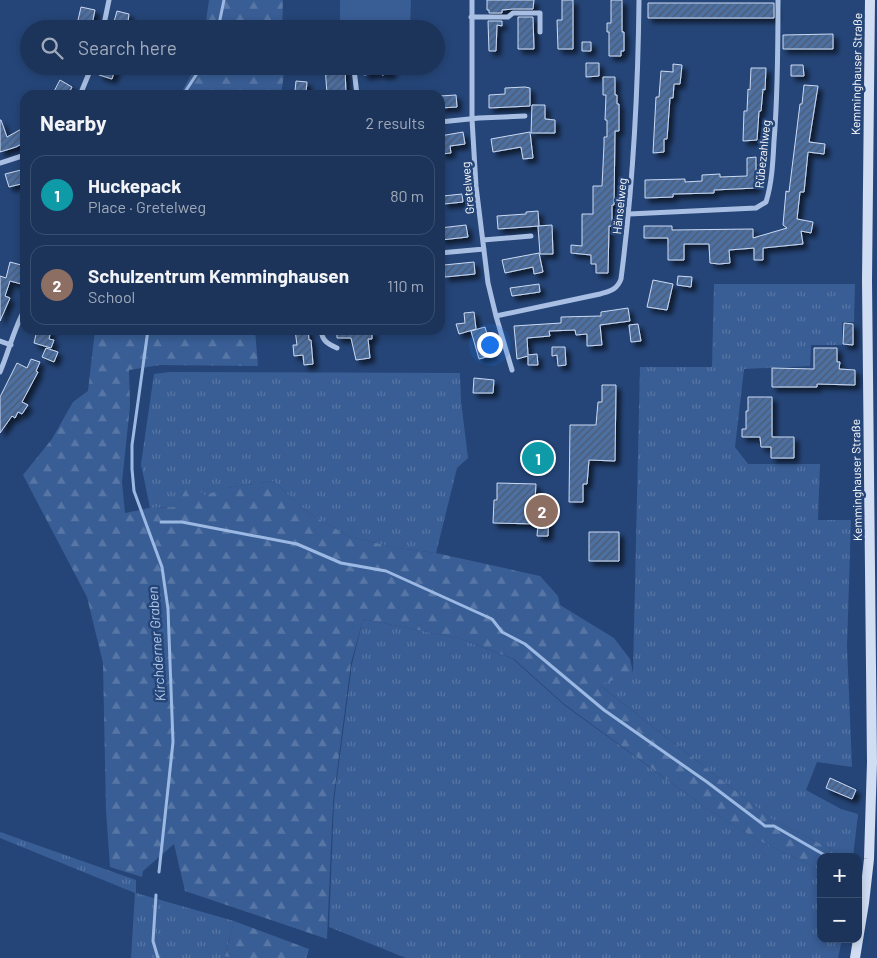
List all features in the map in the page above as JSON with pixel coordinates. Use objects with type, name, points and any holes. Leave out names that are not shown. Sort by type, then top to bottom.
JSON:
[{"type":"main road","name":"Kemminghauser Straße","points":[[855,958],[869,859],[872,772],[867,280],[870,0]]},
{"type":"street","points":[[105,20],[109,0]]},
{"type":"street","name":"Gretelweg","points":[[472,0],[472,119],[476,186],[488,283],[512,370]]},
{"type":"street","name":"Hänselweg","points":[[496,316],[600,294],[614,290],[618,286],[621,279],[629,214],[636,135],[639,0]]},
{"type":"street","name":"Rübezahlweg","points":[[629,214],[756,208],[766,202],[773,162],[776,128],[778,0]]},
{"type":"street","points":[[471,17],[508,17],[512,13],[540,13],[540,32]]},
{"type":"street","points":[[82,90],[88,75]]},
{"type":"street","points":[[355,75],[356,90]]},
{"type":"street","points":[[445,122],[525,116]]},
{"type":"street","points":[[0,163],[20,157]]},
{"type":"street","points":[[482,240],[531,236]]},
{"type":"street","points":[[445,253],[484,249]]},
{"type":"street","points":[[0,372],[20,317]]},
{"type":"street","points":[[322,335],[323,340],[328,345],[337,348]]},
{"type":"street","points":[[0,341],[11,345]]},
{"type":"green space","points":[[209,0],[283,0],[282,20],[206,20]]},
{"type":"green space","points":[[340,0],[411,0],[410,20],[340,20]]},
{"type":"green space","points":[[191,75],[284,75],[282,90],[183,90]]},
{"type":"green space","points":[[714,284],[855,284],[854,322],[842,322],[842,345],[811,345],[810,366],[744,369],[735,447],[748,464],[820,464],[818,520],[851,520],[847,646],[852,767],[817,762],[806,790],[841,809],[858,814],[853,853],[839,853],[773,820],[598,684],[633,673],[640,367],[712,367]]},
{"type":"green space","points":[[94,335],[255,335],[258,366],[160,365],[129,370],[130,406],[122,482],[125,513],[150,508],[176,507],[189,484],[205,495],[227,488],[273,481],[310,514],[350,537],[398,548],[436,553],[540,576],[558,596],[560,605],[614,638],[630,659],[633,673],[599,685],[773,820],[839,853],[817,853],[817,868],[758,840],[706,808],[564,704],[514,659],[458,638],[363,619],[351,663],[333,802],[327,939],[185,891],[174,844],[143,871],[142,877],[110,867],[106,810],[103,663],[87,597],[23,475],[52,439],[73,402],[88,391]]},
{"type":"green space","points":[[170,372],[460,373],[461,401],[468,458],[457,468],[436,553],[398,548],[350,537],[310,514],[273,481],[227,488],[176,507],[150,508],[141,464],[154,374]]},
{"type":"green space","points":[[363,619],[458,638],[513,659],[564,705],[706,808],[758,840],[817,868],[817,943],[841,943],[838,958],[406,958],[329,927],[334,801],[352,664]]},
{"type":"green space","points":[[0,832],[136,880],[136,893],[234,921],[225,955],[234,958],[131,958],[135,893],[0,838]]},
{"type":"green space","points":[[234,921],[309,949],[306,958],[234,958],[225,956]]},
{"type":"building","points":[[487,0],[534,0],[533,9],[502,10],[502,13],[489,13],[489,10],[487,10]]},
{"type":"building","points":[[562,0],[573,0],[573,49],[558,49],[557,20],[562,20]]},
{"type":"building","points":[[611,0],[622,0],[624,51],[621,51],[621,56],[609,56],[607,23],[611,23]]},
{"type":"building","points":[[648,3],[774,3],[774,18],[648,18]]},
{"type":"building","points":[[81,7],[95,10],[93,20],[78,20]]},
{"type":"building","points":[[117,11],[129,14],[128,20],[114,20]]},
{"type":"building","points":[[518,17],[533,17],[534,49],[518,49]]},
{"type":"building","points":[[488,21],[502,21],[502,26],[497,25],[496,51],[489,51]]},
{"type":"building","points":[[833,34],[833,49],[783,49],[783,35]]},
{"type":"building","points":[[582,42],[591,42],[591,51],[582,51]]},
{"type":"building","points":[[586,63],[599,63],[599,76],[586,77]]},
{"type":"building","points":[[673,64],[682,65],[680,84],[674,84],[673,98],[670,98],[667,139],[664,139],[664,152],[653,153],[656,97],[659,97],[661,71],[673,72]]},
{"type":"building","points":[[791,65],[803,65],[804,76],[791,76]]},
{"type":"building","points":[[751,68],[766,68],[765,90],[763,89],[761,111],[759,111],[757,140],[743,141],[744,111],[747,111]]},
{"type":"building","points":[[99,75],[113,75],[112,79]]},
{"type":"building","points":[[326,75],[345,75],[346,90],[327,90]]},
{"type":"building","points":[[603,77],[615,77],[615,95],[617,95],[617,104],[619,104],[619,131],[615,131],[614,205],[612,205],[612,226],[609,226],[608,273],[596,273],[596,264],[591,264],[591,255],[571,253],[571,245],[582,246],[582,214],[593,214],[593,186],[602,186],[604,137],[607,137],[607,120],[605,120],[606,95],[603,95]]},
{"type":"building","points":[[60,80],[72,87],[70,90],[55,90]]},
{"type":"building","points":[[296,81],[307,82],[306,90],[295,90]]},
{"type":"building","points":[[804,85],[818,86],[809,142],[825,144],[824,154],[808,152],[804,192],[800,192],[797,219],[813,222],[811,233],[801,231],[803,244],[763,248],[763,260],[754,260],[754,248],[729,250],[730,263],[719,264],[710,263],[709,244],[684,244],[684,260],[668,260],[668,238],[644,238],[644,226],[672,226],[672,230],[753,229],[753,238],[787,228],[783,225],[786,191],[789,192]]},
{"type":"building","points":[[505,88],[530,88],[530,106],[489,108],[489,95],[505,94]]},
{"type":"building","points":[[456,95],[457,107],[445,108],[445,96]]},
{"type":"building","points":[[532,105],[545,105],[545,119],[555,120],[555,133],[531,133]]},
{"type":"building","points":[[1,120],[7,137],[20,130],[20,145],[0,152]]},
{"type":"building","points":[[463,132],[465,144],[450,146],[451,153],[445,154],[445,135]]},
{"type":"building","points":[[530,132],[533,158],[523,159],[521,147],[493,152],[491,139]]},
{"type":"building","points":[[756,157],[756,188],[714,190],[714,193],[673,194],[673,197],[645,198],[645,180],[685,179],[685,182],[702,181],[702,175],[720,174],[720,177],[747,176],[747,158]]},
{"type":"building","points":[[20,170],[20,184],[9,187],[5,174]]},
{"type":"building","points":[[462,194],[463,202],[445,204],[445,196]]},
{"type":"building","points":[[538,211],[539,226],[498,229],[497,216],[526,214],[526,212]]},
{"type":"building","points":[[466,225],[468,237],[445,240],[445,227]]},
{"type":"building","points":[[552,225],[553,254],[540,254],[538,226]]},
{"type":"building","points":[[539,253],[543,272],[534,274],[533,267],[505,273],[502,260]]},
{"type":"building","points":[[10,262],[20,265],[20,284],[10,281],[5,296],[10,298],[0,321],[0,276],[6,278]]},
{"type":"building","points":[[474,262],[475,274],[445,277],[445,265]]},
{"type":"building","points":[[678,276],[692,277],[691,287],[677,285]]},
{"type":"building","points":[[653,280],[673,284],[667,310],[647,307]]},
{"type":"building","points":[[539,284],[540,292],[512,296],[510,288]]},
{"type":"building","points":[[628,308],[630,321],[600,325],[602,345],[587,346],[587,334],[576,335],[575,330],[549,331],[550,336],[527,338],[528,355],[537,354],[538,365],[528,365],[528,356],[517,359],[514,326],[561,323],[561,317],[601,316],[601,312]]},
{"type":"building","points":[[474,312],[476,329],[459,334],[456,324],[465,323],[464,313]]},
{"type":"building","points":[[844,323],[853,324],[853,345],[843,344]]},
{"type":"building","points":[[638,324],[641,341],[631,342],[629,325]]},
{"type":"building","points":[[485,327],[493,355],[479,359],[471,331]]},
{"type":"building","points":[[36,335],[50,335],[49,339],[54,340],[51,348],[34,343]]},
{"type":"building","points":[[296,335],[308,335],[309,340],[311,340],[313,364],[304,365],[303,355],[294,356],[293,345],[297,345]]},
{"type":"building","points":[[337,335],[372,335],[372,339],[368,339],[370,358],[356,360],[351,338],[337,338]]},
{"type":"building","points":[[552,347],[565,347],[566,365],[558,366],[557,355],[552,356]]},
{"type":"building","points":[[46,348],[58,352],[54,362],[42,357]]},
{"type":"building","points":[[814,348],[837,348],[837,362],[840,362],[839,369],[855,370],[855,385],[817,384],[817,387],[772,387],[772,368],[814,369]]},
{"type":"building","points":[[31,359],[40,362],[36,371],[38,372],[22,402],[28,405],[22,414],[18,412],[15,418],[12,416],[0,433],[0,397],[17,363],[27,368]]},
{"type":"building","points":[[474,378],[494,380],[493,393],[473,393]]},
{"type":"building","points":[[602,385],[616,385],[615,461],[589,460],[587,484],[583,484],[583,502],[569,502],[570,425],[596,425],[598,402],[602,402]]},
{"type":"building","points":[[748,397],[772,397],[772,437],[794,437],[794,458],[771,458],[771,447],[761,447],[760,437],[742,437],[742,429],[746,429]]},
{"type":"building","points":[[497,483],[536,484],[535,500],[549,502],[548,536],[537,536],[538,524],[493,523],[494,500],[497,500]]},
{"type":"building","points":[[589,532],[619,532],[619,561],[589,561]]},
{"type":"building","points":[[830,778],[856,790],[852,799],[826,788]]},
{"type":"waterway","name":"Kirchderner Graben","points":[[220,20],[224,0]]},
{"type":"waterway","name":"Kirchderner Graben","points":[[186,90],[196,75]]},
{"type":"waterway","name":"Kirchderner Graben","points":[[147,335],[132,445],[132,469],[134,491],[162,567],[168,609],[173,742],[159,872]]},
{"type":"waterway","points":[[161,522],[182,522],[297,544],[341,563],[386,571],[492,619],[502,632],[525,644],[604,710],[707,782],[765,826],[774,826],[821,853]]},
{"type":"waterway","name":"Kirchderner Graben","points":[[156,895],[153,941],[158,958]]},
{"type":"place","name":"Huckepack","points":[[538,458]]},
{"type":"place","name":"Schulzentrum Kemminghausen","points":[[542,511]]}]
